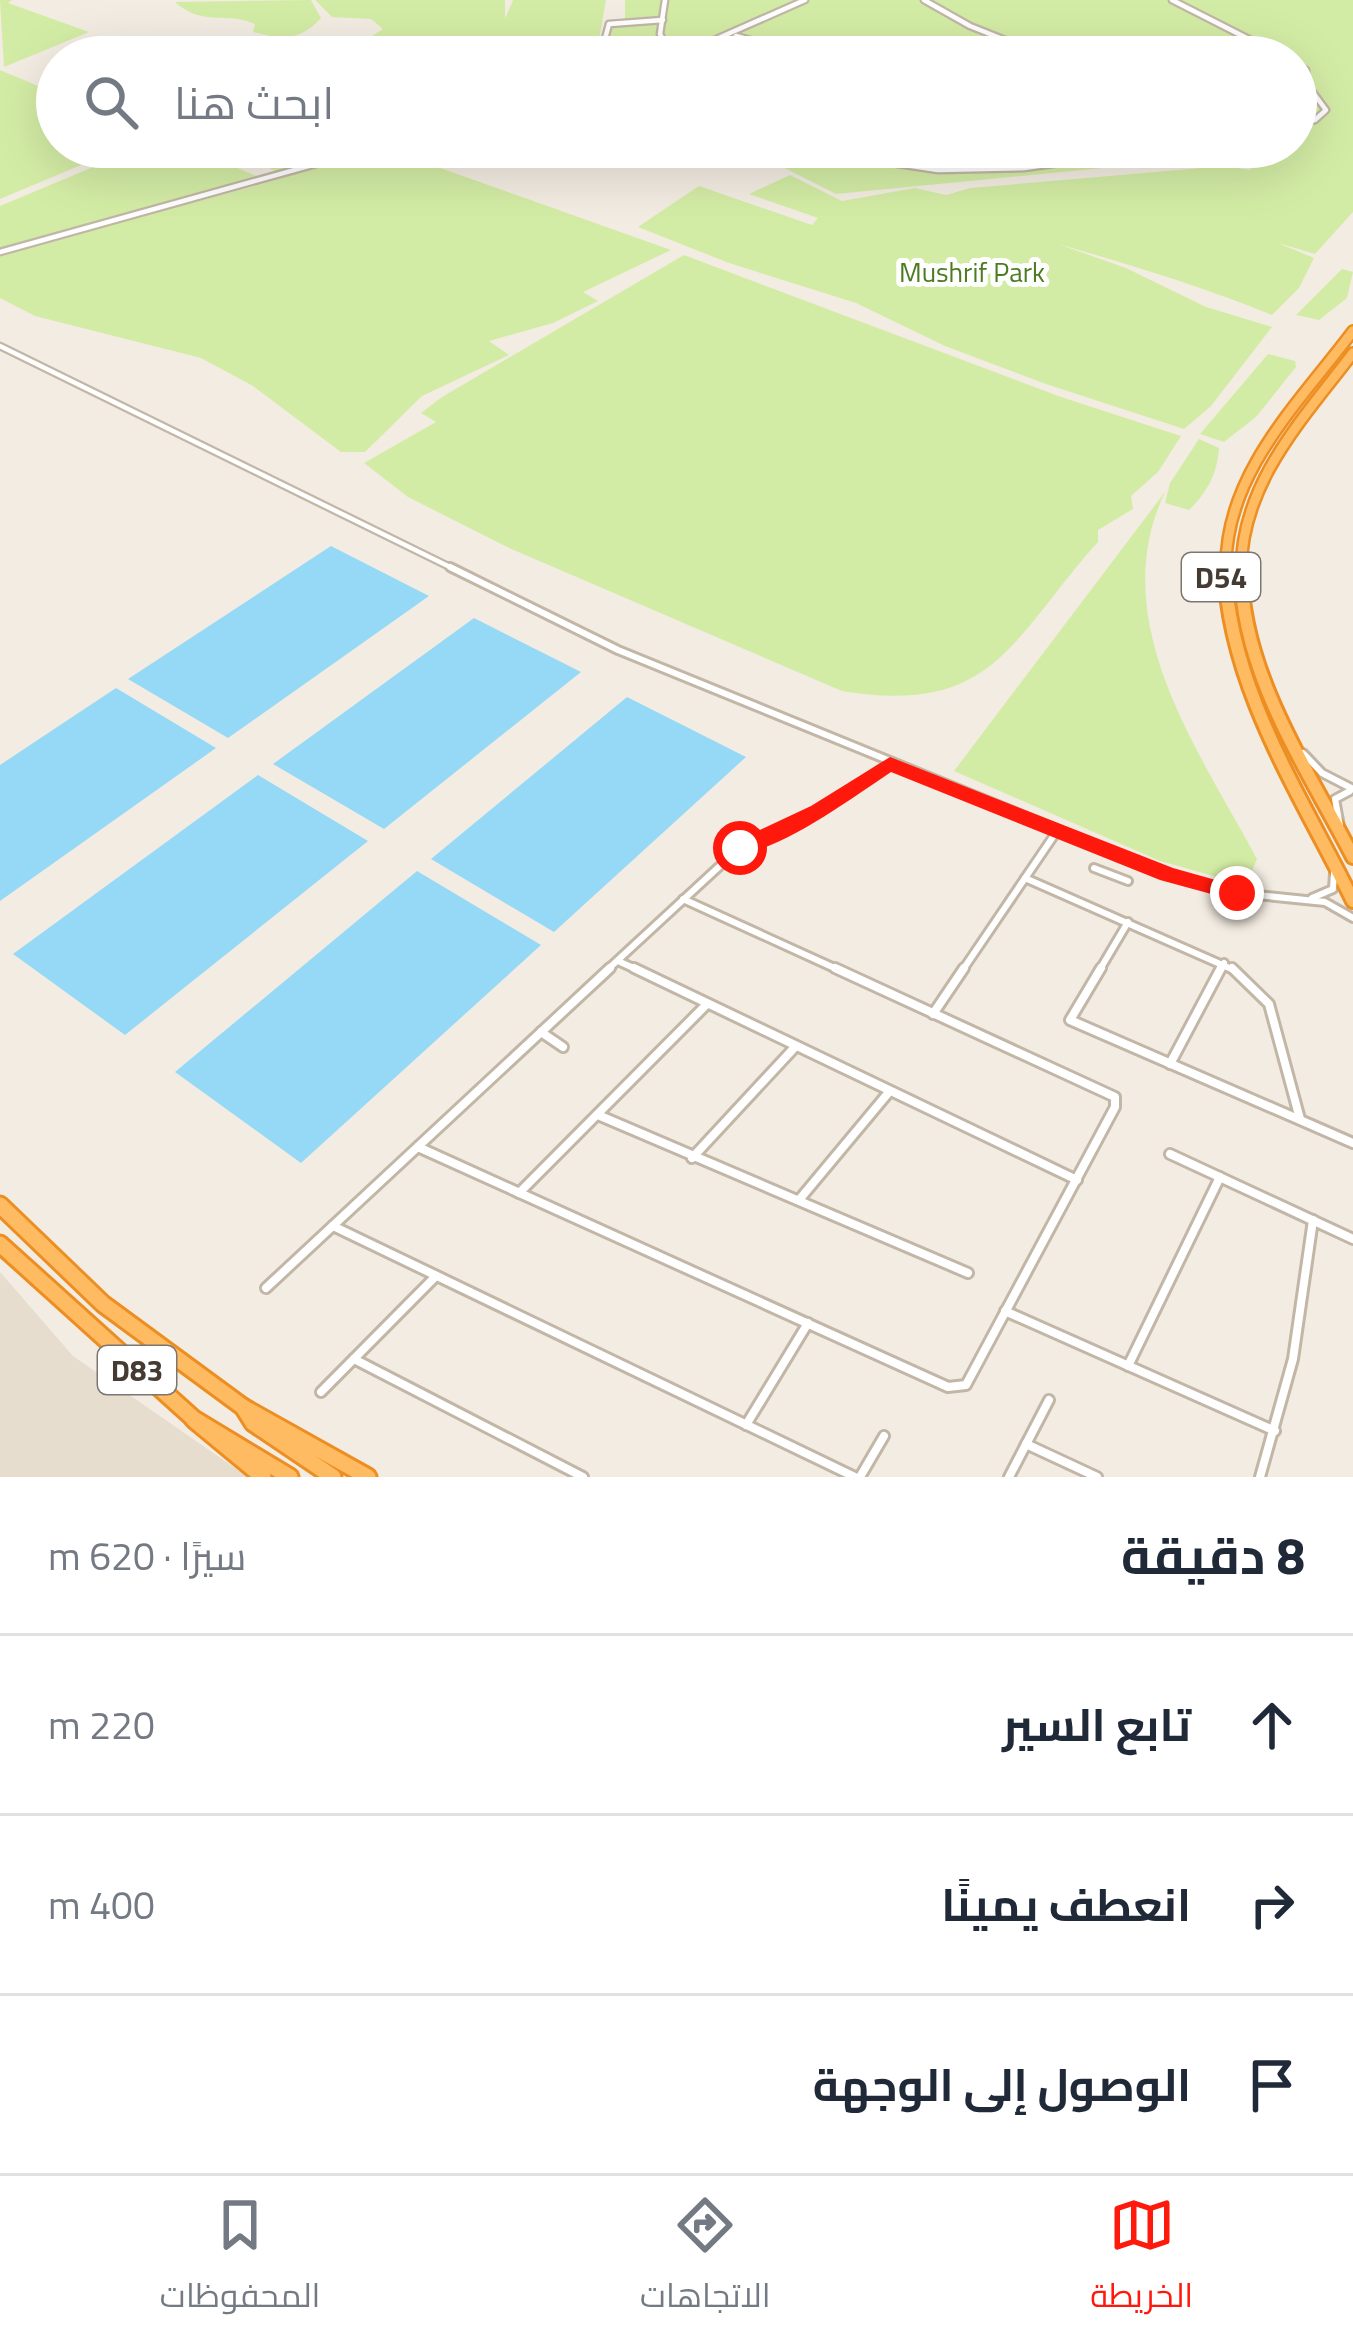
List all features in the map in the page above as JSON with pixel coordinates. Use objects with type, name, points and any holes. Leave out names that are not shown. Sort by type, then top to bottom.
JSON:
[{"type":"highway","name":"D54","points":[[1353,331],[1241,488],[1222,562],[1222,599],[1235,648],[1353,901]]},
{"type":"highway","name":"D54","points":[[1351,357],[1262,480],[1239,545],[1240,589],[1250,636],[1353,857]]},
{"type":"highway","name":"D83","points":[[0,1204],[104,1304],[243,1407],[254,1424],[333,1477]]},
{"type":"highway","name":"D83","points":[[0,1244],[194,1419],[213,1426],[290,1477]]},
{"type":"highway","points":[[243,1407],[368,1477]]},
{"type":"highway","points":[[194,1419],[263,1477]]},
{"type":"street","points":[[664,0],[665,36]]},
{"type":"street","points":[[727,36],[806,0]]},
{"type":"street","points":[[924,0],[996,36]]},
{"type":"street","points":[[1172,0],[1243,36]]},
{"type":"street","points":[[604,36],[605,28],[618,21],[663,20]]},
{"type":"street","points":[[733,34],[740,36]]},
{"type":"street","points":[[0,252],[302,168]]},
{"type":"street","points":[[917,168],[966,168]]},
{"type":"street","points":[[0,346],[527,608],[890,764],[1125,858],[1222,890],[1337,906],[1353,918]]},
{"type":"street","points":[[1302,752],[1330,778],[1353,790]]},
{"type":"street","points":[[266,1288],[740,848],[818,811],[890,764]]},
{"type":"street","points":[[1340,830],[1335,799],[1353,790]]},
{"type":"street","points":[[933,1014],[1058,831]]},
{"type":"street","points":[[1309,899],[1335,886],[1325,841]]},
{"type":"street","points":[[1114,876],[1125,858]]},
{"type":"street","points":[[1094,868],[1128,881]]},
{"type":"street","points":[[1025,878],[1224,963],[1254,984],[1269,1004],[1301,1108],[1300,1120]]},
{"type":"street","points":[[418,1148],[956,1389],[968,1382],[1115,1107],[1115,1097],[683,899]]},
{"type":"street","points":[[1128,922],[1069,1018],[1353,1144]]},
{"type":"street","points":[[617,961],[1077,1180]]},
{"type":"street","points":[[1170,1064],[1224,963]]},
{"type":"street","points":[[520,1193],[707,1004]]},
{"type":"street","points":[[541,1033],[563,1047]]},
{"type":"street","points":[[692,1158],[795,1047]]},
{"type":"street","points":[[797,1201],[889,1092]]},
{"type":"street","points":[[598,1114],[968,1274]]},
{"type":"street","points":[[1170,1154],[1353,1239]]},
{"type":"street","points":[[1128,1366],[1220,1177]]},
{"type":"street","points":[[1260,1477],[1298,1333],[1313,1220]]},
{"type":"street","points":[[333,1226],[858,1477],[884,1436]]},
{"type":"street","points":[[321,1392],[436,1276]]},
{"type":"street","points":[[1006,1311],[1275,1431]]},
{"type":"street","points":[[746,1425],[808,1324]]},
{"type":"street","points":[[354,1359],[583,1477]]},
{"type":"street","points":[[1010,1477],[1049,1400]]},
{"type":"street","points":[[1027,1444],[1097,1477]]},
{"type":"shaded area","points":[[0,1272],[73,1356],[248,1477],[0,1477]]},
{"type":"green space","points":[[0,0],[12,0],[8,3],[89,32],[36,36],[36,54],[4,67]]},
{"type":"green space","points":[[311,0],[321,18],[298,35],[276,36],[253,32],[255,24],[245,20],[205,17],[175,2]]},
{"type":"green space","points":[[315,0],[505,0],[505,19],[513,0],[606,0],[600,36],[372,36],[383,29],[371,19],[332,17]]},
{"type":"green space","name":"Mushrif Park","points":[[625,0],[1353,0],[1353,212],[1315,254],[1278,243],[1314,258],[1299,288],[1272,315],[1166,276],[1058,244],[1126,268],[1206,307],[1272,327],[1211,406],[1184,429],[1046,384],[945,346],[856,303],[729,263],[638,227],[699,186],[812,225],[818,218],[749,194],[790,175],[842,201],[915,188],[946,195],[970,188],[1203,168],[1317,168],[1317,36],[608,36],[610,28],[625,22]]},
{"type":"green space","points":[[0,70],[36,85],[36,168],[74,168],[0,199]]},
{"type":"green space","points":[[91,168],[237,168],[264,179],[0,249],[0,206]]},
{"type":"green space","points":[[269,168],[301,168],[282,174]]},
{"type":"green space","points":[[314,168],[440,168],[671,250],[583,292],[598,301],[553,323],[489,341],[509,355],[422,396],[365,452],[341,452],[253,386],[201,358],[35,316],[0,298],[0,253]]},
{"type":"green space","name":"Mushrif Park","points":[[785,168],[1102,168],[836,194]]},
{"type":"green space","points":[[684,255],[1061,397],[1181,436],[1158,472],[1131,496],[1133,509],[1098,530],[1098,542],[994,663],[967,681],[934,692],[893,696],[842,691],[509,548],[408,497],[364,463],[436,422],[421,413],[442,397]]},
{"type":"green space","points":[[1342,269],[1353,272],[1347,298],[1319,320],[1296,315]]},
{"type":"green space","points":[[1268,354],[1295,361],[1296,367],[1256,417],[1224,442],[1200,434]]},
{"type":"green space","points":[[1199,439],[1219,448],[1210,482],[1189,510],[1165,503],[1170,483]]},
{"type":"green space","points":[[1165,492],[1149,540],[1145,588],[1152,635],[1186,728],[1257,859],[1246,885],[1160,861],[954,771]]},
{"type":"water","points":[[331,546],[429,596],[228,738],[128,679]]},
{"type":"water","points":[[474,618],[581,672],[384,829],[273,764]]},
{"type":"water","points":[[116,688],[216,748],[0,901],[0,765]]},
{"type":"water","points":[[627,697],[746,757],[554,932],[431,859]]},
{"type":"water","points":[[258,775],[368,841],[125,1035],[13,954]]},
{"type":"water","points":[[417,871],[541,945],[301,1163],[175,1072]]},
{"type":"route","points":[[740,848],[818,811],[890,764],[1167,874],[1237,893]]}]
